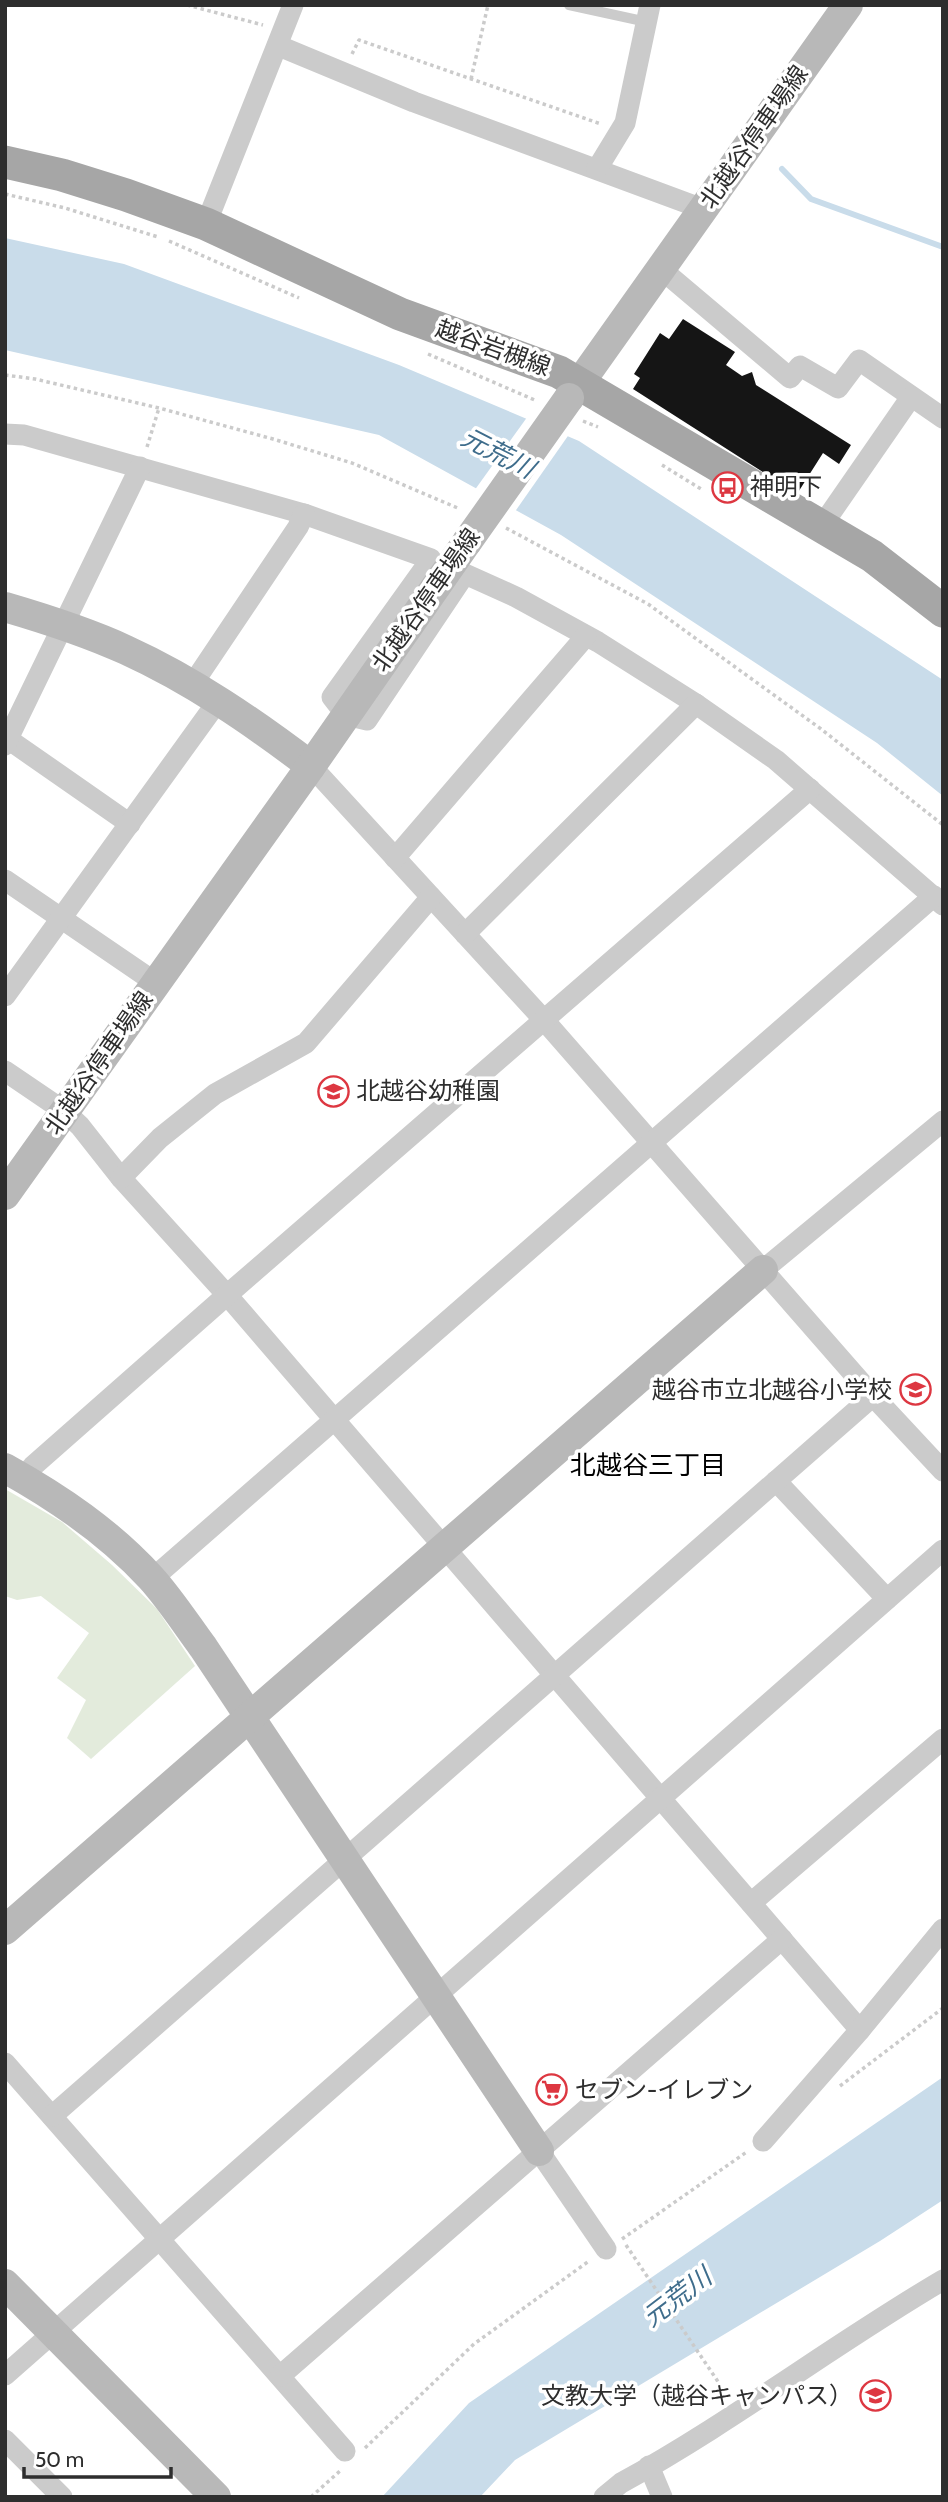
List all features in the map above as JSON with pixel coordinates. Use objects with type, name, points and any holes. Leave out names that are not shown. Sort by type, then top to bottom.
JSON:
[{"type":"main road","name":"越谷岩槻線","points":[[5,162],[62,174],[206,224],[400,314],[536,363],[568,401],[821,527],[872,556],[943,611]]},
{"type":"street","points":[[206,224],[293,5]]},
{"type":"street","name":"北越谷停車場線","points":[[5,1195],[848,5]]},
{"type":"street","points":[[597,169],[625,123],[649,14]]},
{"type":"street","points":[[281,38],[414,103],[703,209]]},
{"type":"street","points":[[661,269],[790,377],[800,366],[838,388],[859,360],[943,418]]},
{"type":"street","points":[[821,527],[911,397]]},
{"type":"street","points":[[5,434],[24,435],[143,457],[431,559],[332,697],[346,715],[367,720],[465,574],[516,597],[586,636],[696,704],[776,760],[938,901],[653,1143],[152,1579]]},
{"type":"street","points":[[130,824],[7,742],[143,457]]},
{"type":"street","points":[[192,685],[298,527],[304,514]]},
{"type":"street","points":[[5,607],[63,624],[127,650],[192,685],[260,727],[311,766],[544,1020],[873,1396],[943,1471]]},
{"type":"street","points":[[395,858],[586,636]]},
{"type":"street","points":[[5,996],[218,701]]},
{"type":"street","points":[[465,934],[696,704]]},
{"type":"street","points":[[14,1473],[33,1466],[810,789]]},
{"type":"street","points":[[5,880],[156,983]]},
{"type":"street","points":[[121,1178],[160,1138],[215,1094],[306,1043],[431,897]]},
{"type":"street","points":[[5,1071],[64,1111],[80,1126],[121,1178],[227,1295],[860,2030]]},
{"type":"street","points":[[8,1922],[249,1717],[763,1270],[943,1121]]},
{"type":"street","points":[[52,2116],[873,1396]]},
{"type":"street","points":[[14,1473],[88,1520],[152,1579],[203,1647],[539,2151],[615,2246]]},
{"type":"street","points":[[776,1481],[887,1599]]},
{"type":"street","points":[[5,2375],[943,1550]]},
{"type":"street","points":[[751,1903],[943,1740]]},
{"type":"street","points":[[763,2141],[943,1929]]},
{"type":"street","points":[[280,2376],[782,1939]]},
{"type":"street","points":[[5,2063],[351,2456]]},
{"type":"street","points":[[604,2497],[943,2280]]},
{"type":"street","points":[[5,2284],[216,2497]]},
{"type":"street","points":[[5,2440],[62,2497]]},
{"type":"street","points":[[649,2466],[662,2497]]},
{"type":"lane","points":[[569,5],[649,14]]},
{"type":"path","points":[[187,5],[281,38]]},
{"type":"path","points":[[471,79],[488,5]]},
{"type":"path","points":[[348,62],[359,40],[620,131]]},
{"type":"path","points":[[5,194],[65,208],[165,239],[304,301]]},
{"type":"path","points":[[419,350],[508,389],[568,401],[602,429]]},
{"type":"path","points":[[5,375],[35,379],[159,408],[352,463],[461,509]]},
{"type":"path","points":[[508,389],[513,382]]},
{"type":"path","points":[[143,457],[159,408]]},
{"type":"path","points":[[657,462],[701,489]]},
{"type":"path","points":[[497,524],[649,604],[821,729],[943,825]]},
{"type":"path","points":[[831,2092],[943,2008]]},
{"type":"path","points":[[311,2497],[351,2456],[474,2344],[763,2141]]},
{"type":"path","points":[[615,2246],[727,2396]]},
{"type":"green space","points":[[5,1489],[62,1522],[112,1565],[157,1609],[195,1666],[91,1759],[67,1738],[86,1700],[57,1678],[89,1633],[41,1596],[17,1600],[5,1596]]},
{"type":"water","name":"元荒川","points":[[5,238],[124,264],[399,365],[579,441],[943,680],[943,796],[877,743],[561,535],[379,435],[5,350]]},
{"type":"water","name":"元荒川","points":[[943,2077],[943,2200],[880,2241],[515,2460],[480,2497],[382,2497],[469,2403]]},
{"type":"pier","points":[[528,416],[570,433],[514,513],[474,491]]},
{"type":"building","points":[[683,319],[735,352],[726,365],[742,376],[752,372],[756,385],[851,445],[839,464],[823,453],[797,494],[633,389],[640,378],[634,374],[660,333],[669,339]]},
{"type":"waterway","points":[[782,169],[811,199],[943,247]]},
{"type":"place","name":"神明下","points":[[727,487]]},
{"type":"place","name":"北越谷幼稚園","points":[[333,1091]]},
{"type":"place","name":"越谷市立北越谷小学校","points":[[915,1390]]},
{"type":"place","name":"セブン-イレブン","points":[[552,2090]]},
{"type":"place","name":"文教大学（越谷キャンパス）","points":[[876,2396]]},
{"type":"district","name":"北越谷三丁目","points":[[648,1465]]}]
